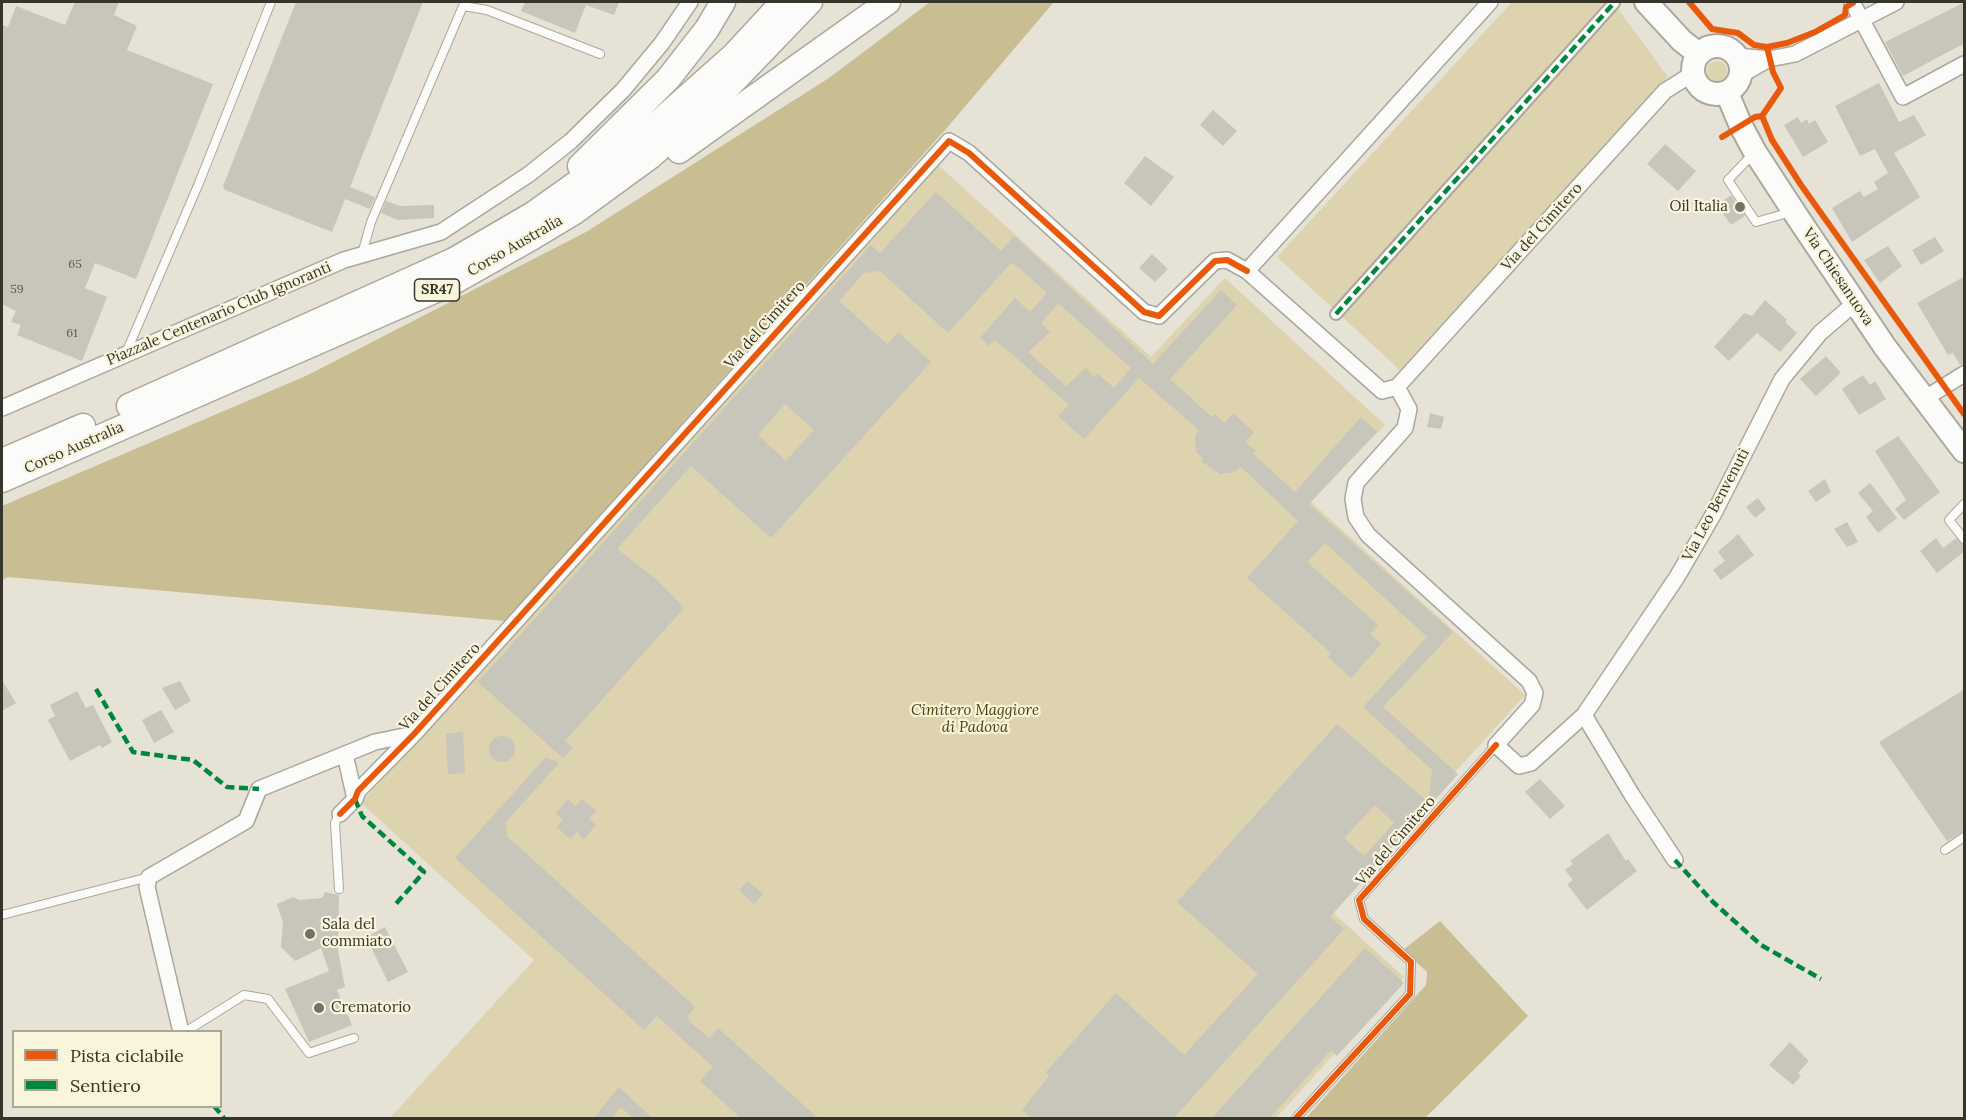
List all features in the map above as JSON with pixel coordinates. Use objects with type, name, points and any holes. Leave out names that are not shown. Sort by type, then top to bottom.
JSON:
[{"type":"highway","points":[[488,252],[668,80],[707,29],[723,2]]},
{"type":"highway","name":"Corso Australia","points":[[2,480],[406,304],[488,252],[533,214],[643,136],[734,56],[783,2]]},
{"type":"highway","name":"Corso Australia","points":[[2,461],[488,252],[573,213],[651,156],[733,82],[810,2]]},
{"type":"highway","points":[[488,252],[544,239],[596,207],[888,2]]},
{"type":"main road","points":[[1646,2],[1682,41],[1696,64],[1699,87],[1705,92],[1712,95],[1735,75],[1726,47],[1711,46],[1696,64]]},
{"type":"main road","name":"Via Chiesanuova","points":[[1735,75],[1740,126],[1755,152],[1855,303],[1924,399],[1965,451]]},
{"type":"street","name":"Piazzale Centenario Club Ignoranti","points":[[2,408],[361,255],[441,232],[528,175],[571,141],[623,90],[662,43],[690,2]]},
{"type":"street","points":[[1247,271],[1490,2]]},
{"type":"street","points":[[1852,2],[1903,96],[1965,64]]},
{"type":"street","points":[[1735,75],[1769,59],[1795,54],[1896,2]]},
{"type":"street","points":[[1336,314],[1614,3]]},
{"type":"street","name":"Via del Cimitero","points":[[340,814],[355,799],[358,791],[414,734],[949,141],[969,153],[1144,312],[1159,316],[1215,261],[1227,260],[1247,271],[1382,391],[1397,387],[1665,91],[1696,64]]},
{"type":"street","name":"Via Leo Benvenuti","points":[[1496,746],[1519,766],[1531,763],[1584,715],[1677,577],[1713,515],[1782,379],[1820,333],[1855,303]]},
{"type":"street","points":[[1924,399],[1965,374]]},
{"type":"street","name":"Via del Cimitero","points":[[1397,387],[1409,409],[1405,428],[1356,483],[1353,499],[1356,517],[1368,535],[1529,681],[1535,693],[1532,705],[1496,746]]},
{"type":"street","points":[[1584,715],[1632,795],[1675,860]]},
{"type":"street","name":"Via del Cimitero","points":[[149,877],[246,821],[259,789],[375,742],[414,734]]},
{"type":"street","points":[[345,754],[355,799]]},
{"type":"street","points":[[149,877],[147,888],[182,1030]]},
{"type":"lane","points":[[126,355],[199,183],[271,2]]},
{"type":"lane","points":[[361,255],[371,222],[463,6],[487,10],[600,54]]},
{"type":"lane","points":[[1755,152],[1728,180],[1756,222],[1794,212]]},
{"type":"lane","points":[[1965,504],[1949,520],[1965,539]]},
{"type":"lane","name":"Via del Cimitero","points":[[1296,1119],[1410,994],[1411,962],[1364,919],[1359,900],[1496,746]]},
{"type":"lane","points":[[339,889],[334,823],[340,814]]},
{"type":"lane","points":[[1945,850],[1965,837]]},
{"type":"lane","points":[[2,915],[149,877]]},
{"type":"lane","points":[[186,1030],[244,995],[268,999],[309,1053],[354,1038]]},
{"type":"green space","points":[[1512,2],[1613,2],[1668,77],[1400,370],[1277,257]]},
{"type":"green space","points":[[1713,61],[1721,61],[1727,67],[1727,75],[1721,81],[1713,81],[1707,75],[1707,67]]},
{"type":"green space","name":"Cimitero Maggiore di Padova","points":[[938,165],[1151,357],[1225,278],[1385,425],[1310,501],[1525,695],[1330,910],[1404,977],[1276,1118],[390,1118],[534,960],[361,803]]},
{"type":"shaded area","points":[[930,2],[1054,2],[945,130],[505,621],[8,577],[2,580],[2,506],[308,375],[586,232],[829,78]]},
{"type":"shaded area","points":[[1440,921],[1528,1016],[1425,1118],[1306,1118],[1426,985],[1427,972],[1403,950]]},
{"type":"building","points":[[75,2],[119,2],[114,15],[137,26],[127,50],[213,84],[136,279],[95,263],[85,288],[107,297],[82,361],[17,335],[21,325],[11,322],[16,311],[2,304],[2,25],[8,27],[16,6],[65,25]]},
{"type":"building","points":[[296,2],[423,2],[350,187],[375,197],[370,209],[345,199],[332,232],[225,190],[223,186]]},
{"type":"building","points":[[525,2],[619,2],[614,15],[586,5],[575,33],[521,11]]},
{"type":"building","points":[[1965,2],[1965,43],[1903,76],[1885,42]]},
{"type":"building","points":[[1879,83],[1899,122],[1914,115],[1926,135],[1894,153],[1920,197],[1852,242],[1832,208],[1860,191],[1864,197],[1878,189],[1874,182],[1888,173],[1875,149],[1860,156],[1835,106]]},
{"type":"building","points":[[1213,110],[1237,131],[1223,146],[1200,125]]},
{"type":"building","points":[[1798,117],[1801,123],[1807,119],[1809,124],[1815,120],[1828,142],[1803,157],[1784,125]]},
{"type":"building","points":[[1665,144],[1696,171],[1678,191],[1647,164]]},
{"type":"building","points":[[1145,156],[1174,177],[1151,206],[1124,183]]},
{"type":"building","points":[[936,192],[1001,251],[1014,236],[1153,364],[1221,290],[1237,305],[1170,379],[1212,417],[1215,414],[1225,423],[1233,413],[1254,432],[1245,442],[1256,451],[1253,454],[1295,492],[1361,417],[1377,432],[1310,503],[1311,506],[1453,632],[1383,707],[1458,774],[1330,917],[1344,929],[1173,1119],[1032,1119],[1022,1110],[1049,1076],[1046,1072],[1116,993],[1184,1055],[1258,974],[1177,902],[1337,724],[1429,803],[1432,770],[1363,707],[1427,637],[1325,543],[1307,562],[1378,625],[1370,634],[1381,644],[1351,678],[1328,657],[1331,653],[1247,578],[1298,521],[1241,467],[1235,472],[1220,474],[1201,461],[1203,458],[1196,452],[1195,436],[1199,430],[1139,378],[1084,439],[1058,416],[1069,405],[994,340],[989,346],[980,338],[1015,298],[1030,312],[1047,293],[1016,265],[1011,263],[948,333],[880,271],[864,273],[839,301],[887,344],[898,332],[931,362],[771,538],[691,466],[617,549],[657,580],[684,608],[565,741],[573,748],[563,758],[478,682],[871,245],[880,253]],"holes":[[[1058,303],[1131,368],[1114,388],[1097,373],[1094,377],[1086,368],[1066,386],[1028,352],[1050,332],[1041,323]],[[785,404],[814,430],[786,461],[758,435]],[[1375,805],[1394,823],[1364,856],[1344,838]]]},
{"type":"building","points":[[1731,195],[1745,216],[1731,225],[1717,205]]},
{"type":"building","points":[[386,201],[400,206],[434,205],[434,218],[398,220],[381,213]]},
{"type":"building","points":[[1935,237],[1944,251],[1921,265],[1912,250]]},
{"type":"building","points":[[1888,246],[1902,266],[1880,283],[1864,260]]},
{"type":"building","points":[[1152,254],[1168,269],[1155,282],[1139,268]]},
{"type":"building","points":[[1965,276],[1965,364],[1960,365],[1953,353],[1948,355],[1917,303]]},
{"type":"building","points":[[1765,300],[1787,320],[1785,322],[1797,333],[1780,352],[1757,333],[1729,361],[1714,347],[1744,313],[1752,316]]},
{"type":"building","points":[[1826,356],[1841,373],[1816,396],[1800,379]]},
{"type":"building","points":[[1863,375],[1870,385],[1875,381],[1886,399],[1859,415],[1842,389]]},
{"type":"building","points":[[1430,413],[1444,417],[1441,429],[1427,427]]},
{"type":"building","points":[[1898,436],[1940,492],[1904,520],[1895,509],[1906,500],[1875,451]]},
{"type":"building","points":[[1825,479],[1831,492],[1816,502],[1808,491]]},
{"type":"building","points":[[1870,483],[1897,518],[1878,533],[1866,517],[1873,511],[1858,493]]},
{"type":"building","points":[[1758,498],[1766,509],[1755,518],[1746,507]]},
{"type":"building","points":[[1847,522],[1858,542],[1847,547],[1834,529]]},
{"type":"building","points":[[1738,534],[1754,555],[1721,580],[1713,570],[1725,561],[1718,552]]},
{"type":"building","points":[[1936,538],[1943,548],[1956,538],[1965,545],[1965,551],[1937,573],[1920,551]]},
{"type":"building","points":[[2,680],[16,703],[2,711]]},
{"type":"building","points":[[180,681],[191,701],[175,710],[162,688]]},
{"type":"building","points":[[1965,689],[1965,830],[1947,841],[1879,742]]},
{"type":"building","points":[[77,691],[86,708],[93,705],[112,742],[102,748],[100,745],[70,761],[48,720],[55,716],[50,705]]},
{"type":"building","points":[[161,710],[174,732],[154,743],[142,720]]},
{"type":"building","points":[[463,732],[465,773],[448,774],[446,734]]},
{"type":"building","points":[[502,736],[511,740],[515,749],[511,758],[502,762],[493,758],[489,749],[493,740]]},
{"type":"building","points":[[546,757],[559,763],[506,822],[507,836],[695,1007],[687,1017],[690,1022],[709,1038],[718,1028],[819,1119],[742,1119],[700,1081],[713,1067],[657,1016],[644,1030],[455,858]]},
{"type":"building","points":[[1540,779],[1565,806],[1550,819],[1525,792]]},
{"type":"building","points":[[568,799],[575,806],[582,799],[596,811],[589,819],[596,825],[584,839],[577,832],[570,839],[557,827],[563,820],[556,813]]},
{"type":"building","points":[[1608,833],[1626,861],[1628,859],[1637,871],[1587,910],[1567,884],[1573,880],[1565,870],[1573,864],[1570,861]]},
{"type":"building","points":[[748,881],[763,894],[754,904],[739,890]]},
{"type":"building","points":[[325,892],[339,895],[338,951],[345,987],[337,990],[352,1025],[309,1042],[285,989],[329,971],[321,948],[295,961],[281,947],[283,923],[277,904],[293,897],[299,900],[322,898]]},
{"type":"building","points":[[385,927],[408,972],[388,982],[366,937]]},
{"type":"building","points":[[1365,948],[1404,983],[1337,1056],[1331,1050],[1269,1119],[1211,1119]]},
{"type":"building","points":[[1790,1042],[1809,1061],[1798,1073],[1801,1076],[1793,1085],[1769,1065]]},
{"type":"building","points":[[619,1087],[653,1119],[634,1119],[621,1107],[611,1119],[593,1119]]},
{"type":"marked path","points":[[1336,314],[1614,3]]},
{"type":"marked path","points":[[96,689],[133,752],[193,760],[227,787],[259,789]]},
{"type":"marked path","points":[[355,799],[362,816],[424,872],[395,905]]},
{"type":"marked path","points":[[1675,860],[1713,902],[1761,945],[1821,979]]},
{"type":"marked path","points":[[216,1108],[224,1118]]},
{"type":"cycle path","points":[[1689,2],[1712,29],[1738,33],[1754,45],[1767,47],[1787,43],[1815,32],[1845,15],[1846,7],[1853,3]]},
{"type":"cycle path","points":[[1722,137],[1755,117],[1762,116],[1781,88],[1773,72],[1767,47]]},
{"type":"cycle path","points":[[1762,116],[1772,140],[1801,185],[1964,414]]},
{"type":"cycle path","points":[[340,814],[355,799],[358,791],[414,734],[949,141],[969,153],[1144,312],[1159,316],[1215,261],[1227,260],[1247,271]]},
{"type":"cycle path","points":[[1296,1118],[1410,994],[1411,962],[1364,919],[1359,900],[1496,745]]},
{"type":"place","name":"Oil Italia","points":[[1740,207]]},
{"type":"place","name":"Sala del commiato","points":[[310,934]]},
{"type":"place","name":"Crematorio","points":[[319,1008]]}]
